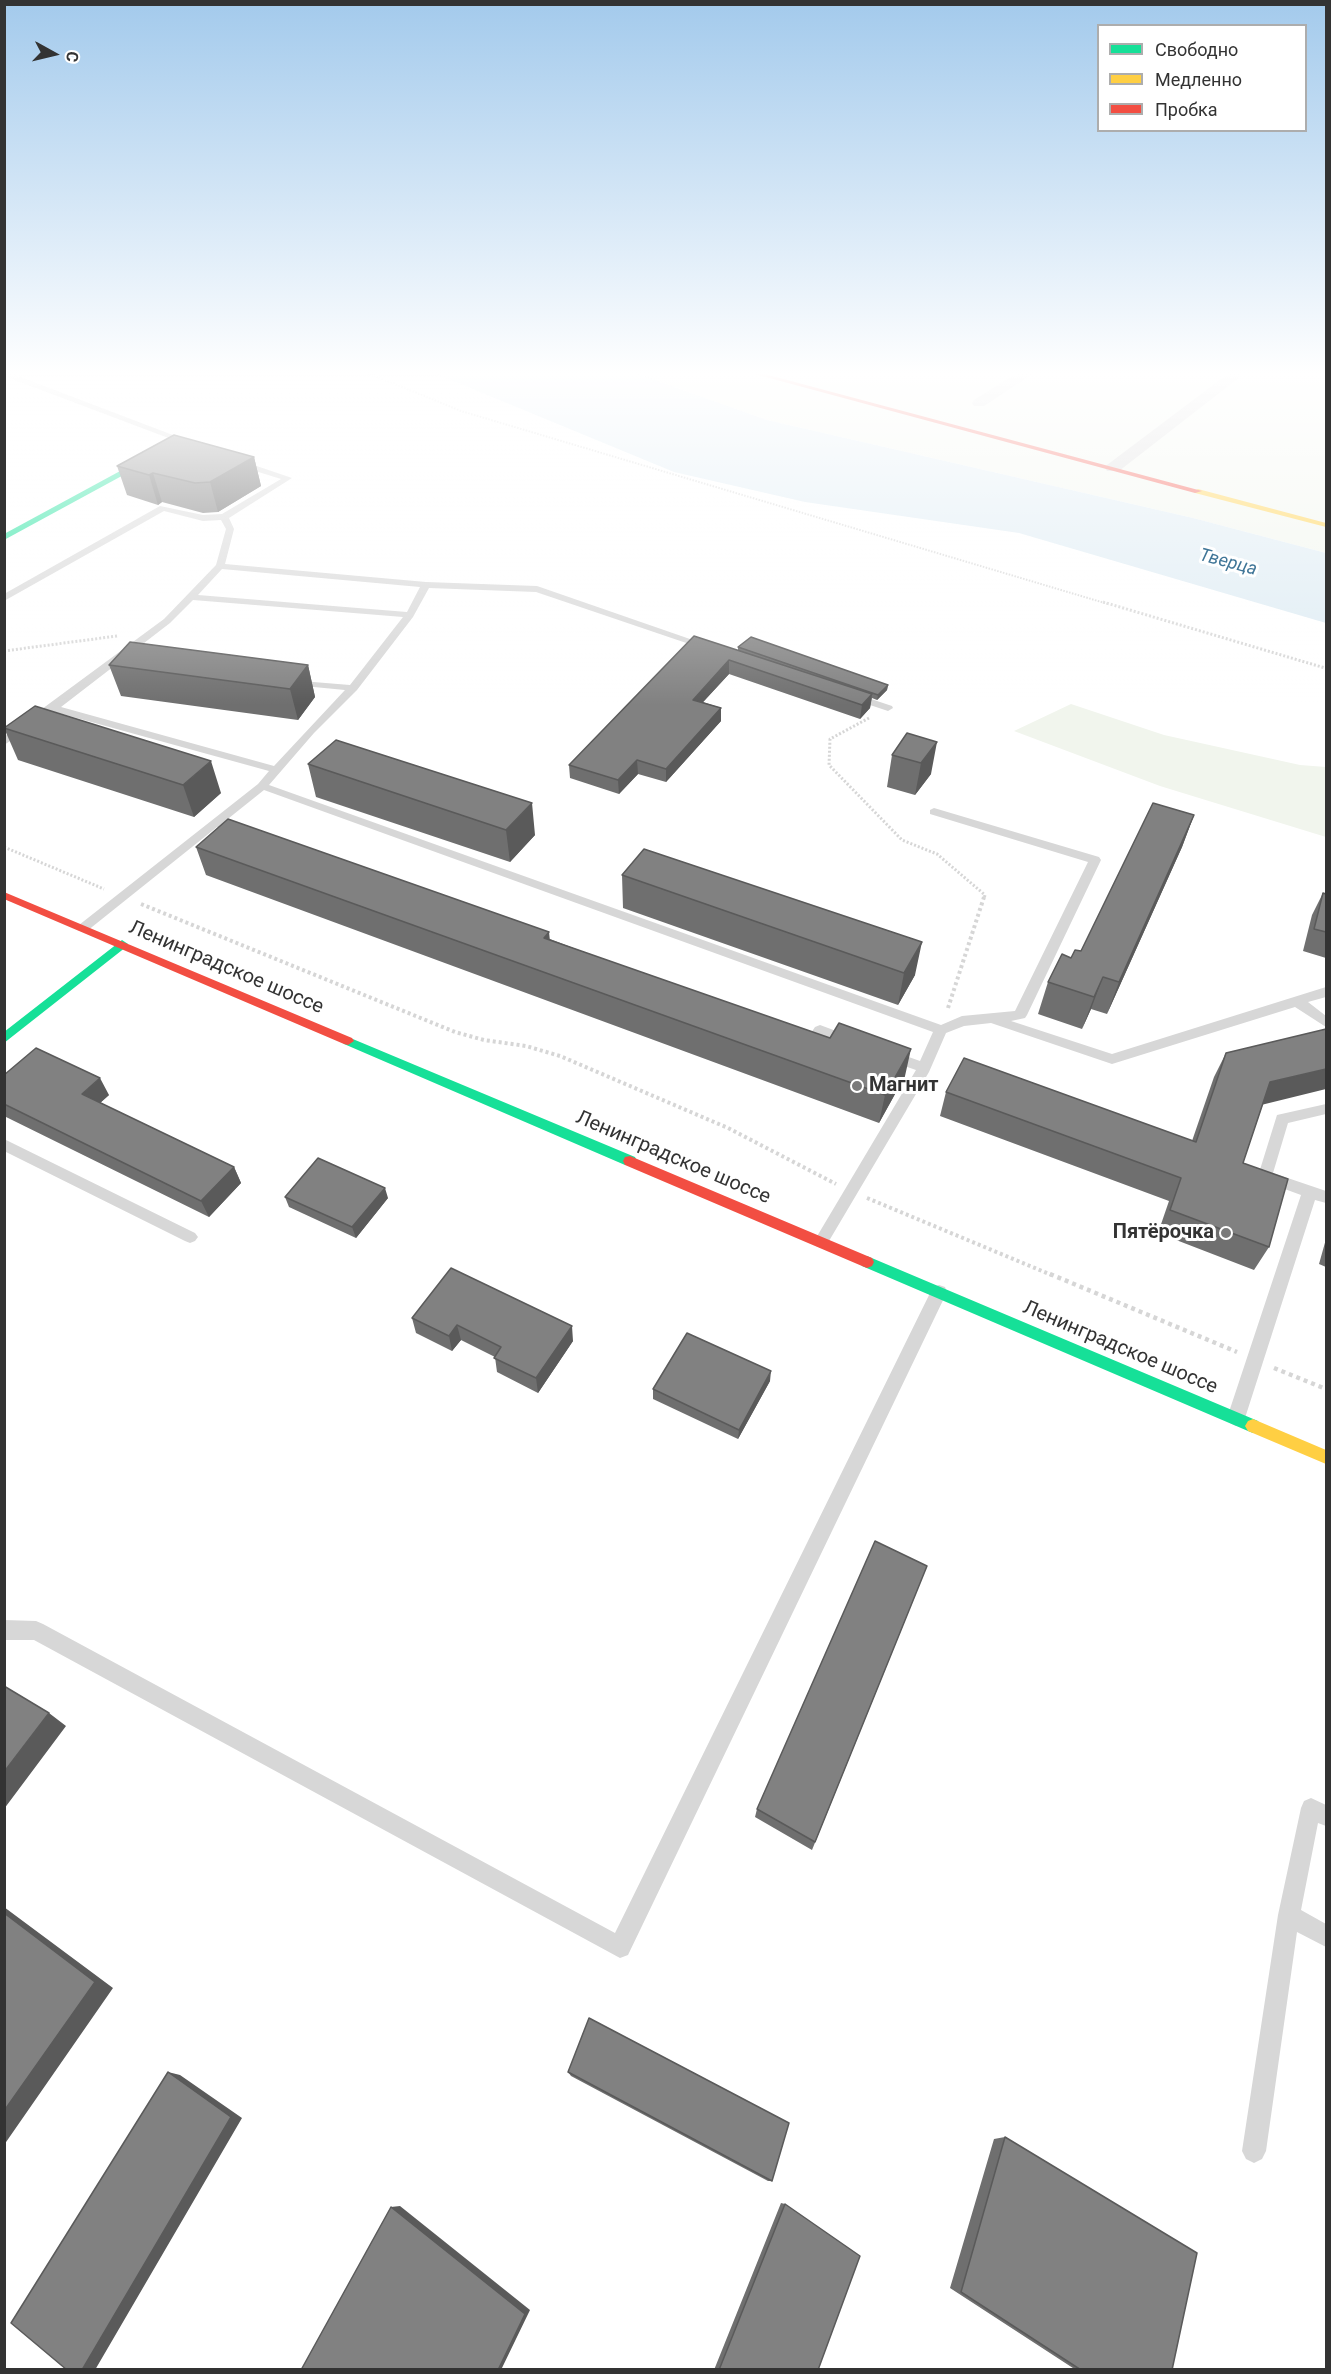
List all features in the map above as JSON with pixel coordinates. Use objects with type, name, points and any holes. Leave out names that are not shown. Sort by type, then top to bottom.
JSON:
[{"type":"street","points":[[4,538],[107,484]]},
{"type":"street","points":[[1172,484],[1326,525]]},
{"type":"street","name":"Ленинградское шоссе","points":[[4,895],[1326,1457]]},
{"type":"street","points":[[4,1039],[122,944]]},
{"type":"lane","points":[[4,598],[163,508],[203,518],[225,517],[279,484]]},
{"type":"lane","points":[[4,742],[120,662],[190,597],[220,566],[230,529],[225,517]]},
{"type":"lane","points":[[220,566],[426,585],[537,589],[718,651]]},
{"type":"lane","points":[[83,928],[262,786],[310,731],[353,688],[410,615],[426,585]]},
{"type":"lane","points":[[190,597],[410,615]]},
{"type":"lane","points":[[285,681],[353,688]]},
{"type":"lane","points":[[843,693],[888,708]]},
{"type":"lane","points":[[53,708],[277,770]]},
{"type":"lane","points":[[4,728],[17,733]]},
{"type":"lane","points":[[262,786],[941,1030]]},
{"type":"lane","points":[[821,1242],[924,1068],[941,1030],[962,1021],[1020,1016],[1095,860],[934,812]]},
{"type":"lane","points":[[216,823],[250,835]]},
{"type":"lane","points":[[992,1019],[1112,1059],[1299,1003],[1326,992]]},
{"type":"lane","points":[[1299,1003],[1326,1022]]},
{"type":"lane","points":[[788,1037],[810,1045],[820,1030],[924,1068]]},
{"type":"lane","points":[[1326,1109],[1282,1119],[1265,1176],[1326,1197]]},
{"type":"lane","points":[[4,1144],[190,1237]]},
{"type":"lane","points":[[1236,1418],[1310,1192]]},
{"type":"lane","points":[[4,1630],[36,1631],[620,1947],[939,1292]]},
{"type":"lane","points":[[1254,2151],[1289,1916],[1311,1808],[1326,1816]]},
{"type":"lane","points":[[1289,1916],[1326,1936]]},
{"type":"path","points":[[702,484],[1325,668]]},
{"type":"path","points":[[4,651],[153,632]]},
{"type":"path","points":[[888,708],[830,739],[829,765],[902,840],[937,854],[985,895],[941,1030]]},
{"type":"path","points":[[4,847],[455,1032],[484,1040],[526,1046],[560,1056],[728,1128],[851,1191],[1326,1389]]},
{"type":"shaded area","points":[[1044,484],[1326,484],[1326,553],[1193,518]]},
{"type":"shaded area","points":[[1071,704],[1164,735],[1300,765],[1326,767],[1326,837],[1160,786],[1014,731]]},
{"type":"water","name":"Тверца","points":[[725,484],[1044,484],[1193,518],[1326,553],[1326,623],[1019,533],[805,502]]},
{"type":"building","points":[[694,636],[872,694],[862,705],[729,660],[693,700],[721,708],[666,769],[637,760],[618,780],[569,765]]},
{"type":"building","points":[[751,637],[888,685],[878,695],[738,647]]},
{"type":"building","points":[[130,642],[308,665],[290,689],[109,665]]},
{"type":"building","points":[[35,706],[211,761],[183,785],[4,728]]},
{"type":"building","points":[[907,733],[937,742],[921,763],[892,755]]},
{"type":"building","points":[[336,740],[532,803],[506,830],[308,764]]},
{"type":"building","points":[[1153,803],[1194,815],[1119,982],[1103,977],[1094,997],[1048,982],[1062,954],[1071,958],[1075,950],[1081,951]]},
{"type":"building","points":[[228,819],[549,932],[544,938],[830,1038],[839,1023],[911,1049],[885,1095],[196,847]]},
{"type":"building","points":[[644,849],[922,942],[904,973],[622,875]]},
{"type":"building","points":[[1323,893],[1326,894],[1326,932],[1314,929]]},
{"type":"building","points":[[1326,1029],[1326,1069],[1270,1082],[1243,1163],[1288,1179],[1269,1247],[1170,1210],[1181,1178],[946,1092],[964,1058],[1196,1142],[1226,1053]]},
{"type":"building","points":[[36,1048],[100,1078],[82,1094],[234,1167],[201,1201],[4,1104],[4,1075]]},
{"type":"building","points":[[318,1158],[385,1188],[352,1227],[285,1197]]},
{"type":"building","points":[[451,1268],[572,1326],[536,1378],[494,1358],[501,1347],[457,1325],[449,1336],[412,1318]]},
{"type":"building","points":[[687,1333],[771,1371],[739,1430],[653,1389]]},
{"type":"building","points":[[875,1541],[927,1566],[815,1842],[757,1809]]},
{"type":"building","points":[[4,1686],[49,1713],[4,1772]]},
{"type":"building","points":[[4,1913],[95,1982],[4,2111]]},
{"type":"building","points":[[589,2018],[789,2123],[772,2181],[568,2072]]},
{"type":"building","points":[[168,2072],[231,2117],[82,2370],[67,2370],[11,2323]]},
{"type":"building","points":[[1005,2137],[1197,2253],[1172,2370],[1081,2370],[961,2292]]},
{"type":"building","points":[[785,2204],[860,2256],[818,2370],[719,2370]]},
{"type":"building","points":[[391,2207],[525,2314],[498,2370],[301,2370]]},
{"type":"traffic: fast","points":[[4,538],[103,484]]},
{"type":"traffic: fast","points":[[4,1039],[122,944]]},
{"type":"traffic: fast","points":[[348,1041],[630,1161]]},
{"type":"traffic: fast","points":[[867,1262],[1253,1426]]},
{"type":"traffic: slow","points":[[1198,491],[1326,525]]},
{"type":"traffic: slow","points":[[1253,1426],[1326,1457]]},
{"type":"traffic: jam","points":[[1171,484],[1198,491]]},
{"type":"traffic: jam","points":[[4,895],[348,1041]]},
{"type":"traffic: jam","points":[[630,1161],[867,1262]]},
{"type":"place","name":"Магнит","points":[[857,1086]]},
{"type":"place","name":"Пятёрочка","points":[[1226,1233]]}]
